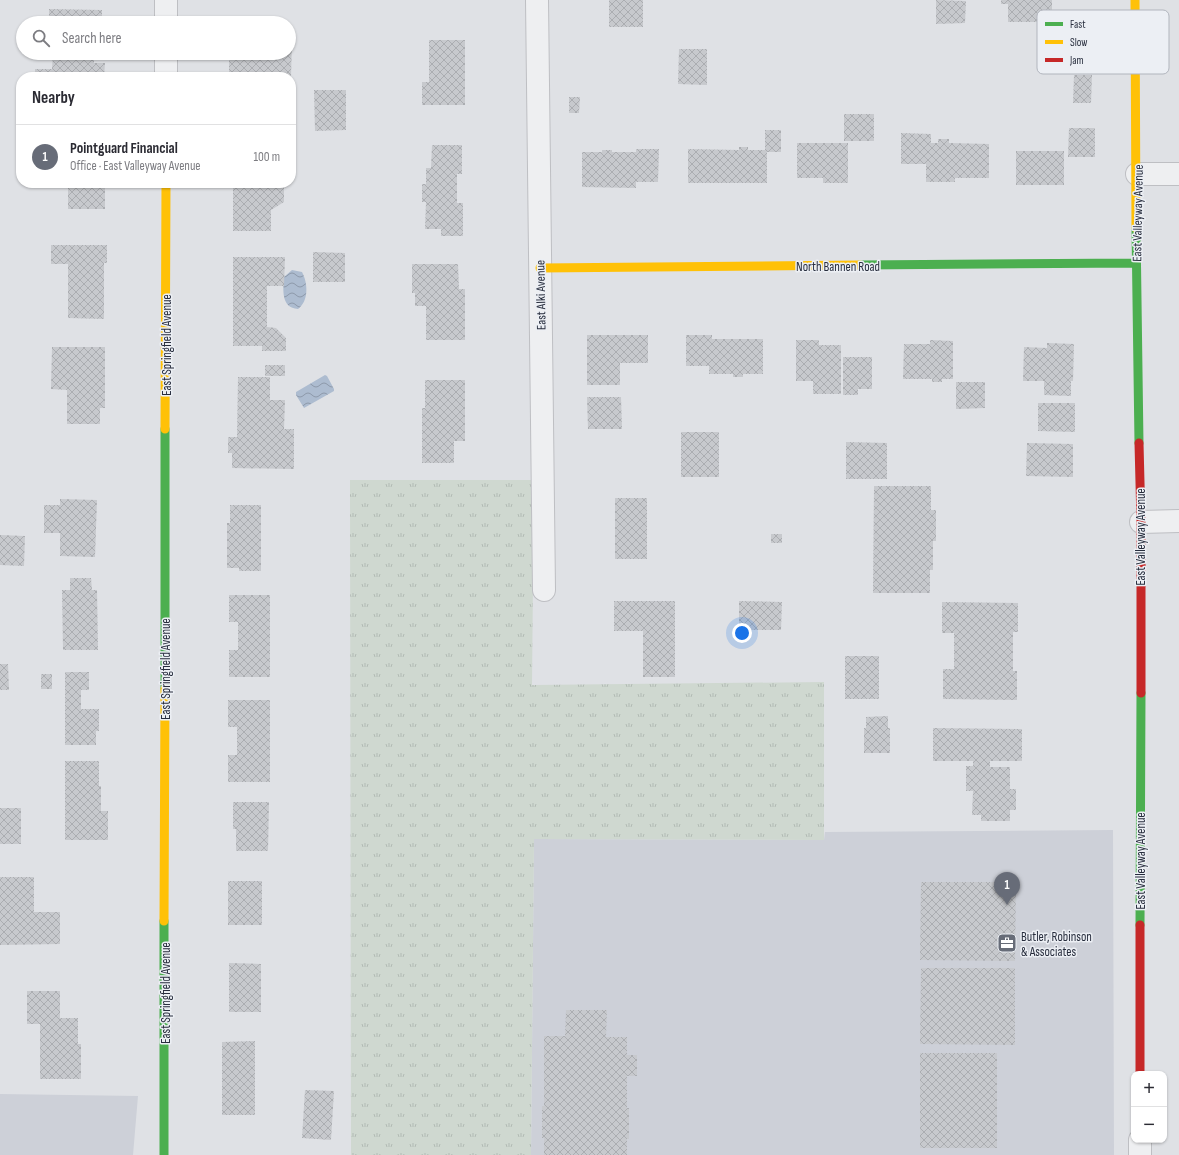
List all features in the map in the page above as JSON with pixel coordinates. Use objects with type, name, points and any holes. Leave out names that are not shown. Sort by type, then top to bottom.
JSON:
[{"type":"street","points":[[166,0],[166,16]]},
{"type":"street","name":"East Alki Avenue","points":[[537,0],[544,590]]},
{"type":"street","name":"East Valleyway Avenue","points":[[1135,0],[1135,10]]},
{"type":"street","points":[[166,60],[166,72]]},
{"type":"street","name":"East Valleyway Avenue","points":[[1136,74],[1136,263],[1141,522],[1140,1071]]},
{"type":"street","points":[[1137,174],[1179,174]]},
{"type":"street","name":"East Springfield Avenue","points":[[164,1155],[166,188]]},
{"type":"street","name":"North Bannen Road","points":[[540,268],[1136,263]]},
{"type":"street","points":[[1141,522],[1179,521]]},
{"type":"street","points":[[1140,1143],[1140,1155]]},
{"type":"shaded area","points":[[1113,830],[1114,1155],[531,1155],[534,839],[824,840],[825,832]]},
{"type":"shaded area","points":[[0,1094],[138,1096],[133,1155],[0,1155]]},
{"type":"green space","points":[[350,480],[534,480],[532,685],[824,682],[824,840],[534,839],[531,1155],[351,1155]]},
{"type":"water","points":[[292,270],[302,272],[306,286],[306,297],[302,306],[298,309],[292,308],[288,305],[284,298],[284,277]]},
{"type":"water","points":[[325,375],[327,376],[334,391],[304,408],[296,395],[296,392]]},
{"type":"building","points":[[609,0],[643,0],[643,27],[609,27]]},
{"type":"building","points":[[936,0],[966,1],[965,23],[936,24]]},
{"type":"building","points":[[1001,0],[1052,0],[1052,10],[1037,10],[1037,22],[1008,22],[1008,4],[1001,4]]},
{"type":"building","points":[[49,9],[102,10],[102,16],[49,16]]},
{"type":"building","points":[[429,40],[465,40],[465,105],[422,105],[422,82],[429,82]]},
{"type":"building","points":[[679,49],[707,49],[707,85],[678,84]]},
{"type":"building","points":[[53,60],[94,60],[94,63],[105,63],[104,72],[35,72],[35,69],[52,69]]},
{"type":"building","points":[[229,60],[291,60],[291,72],[229,72]]},
{"type":"building","points":[[1074,75],[1092,75],[1091,103],[1073,103]]},
{"type":"building","points":[[314,90],[346,90],[346,130],[315,131]]},
{"type":"building","points":[[569,97],[580,97],[579,113],[569,113]]},
{"type":"building","points":[[844,114],[874,114],[874,141],[844,141]]},
{"type":"building","points":[[1069,128],[1095,128],[1095,157],[1068,157]]},
{"type":"building","points":[[765,130],[781,130],[781,152],[767,152],[767,183],[688,183],[688,149],[739,150],[739,147],[748,147],[748,150],[765,150]]},
{"type":"building","points":[[901,133],[931,134],[931,143],[938,143],[938,139],[949,139],[949,143],[989,144],[989,178],[955,178],[955,182],[926,182],[926,164],[901,164]]},
{"type":"building","points":[[797,143],[848,143],[848,183],[823,183],[823,178],[797,178]]},
{"type":"building","points":[[432,145],[462,145],[462,174],[457,174],[457,203],[463,203],[463,236],[441,236],[441,229],[425,229],[426,202],[422,202],[422,184],[426,184],[426,168],[431,168]]},
{"type":"building","points":[[636,149],[659,149],[658,182],[636,182],[636,188],[582,187],[582,152],[602,152],[602,150],[612,150],[612,152],[636,152]]},
{"type":"building","points":[[1016,151],[1064,151],[1064,185],[1016,185]]},
{"type":"building","points":[[68,188],[105,188],[105,209],[68,209]]},
{"type":"building","points":[[233,188],[284,188],[284,202],[271,210],[271,231],[233,231]]},
{"type":"building","points":[[51,245],[107,245],[107,263],[104,263],[104,319],[68,318],[68,264],[51,264]]},
{"type":"building","points":[[313,252],[345,253],[345,282],[313,282]]},
{"type":"building","points":[[233,257],[285,257],[284,286],[267,286],[267,327],[276,328],[286,338],[286,351],[262,351],[262,346],[233,346]]},
{"type":"building","points":[[412,264],[458,264],[459,289],[465,289],[465,340],[426,340],[426,306],[415,306],[415,293],[412,293]]},
{"type":"building","points":[[587,335],[648,335],[648,363],[620,363],[620,385],[587,385]]},
{"type":"building","points":[[686,335],[712,335],[712,339],[763,339],[763,374],[743,374],[743,377],[733,377],[733,374],[709,374],[709,366],[686,366]]},
{"type":"building","points":[[796,340],[819,340],[819,345],[841,345],[841,394],[813,394],[813,381],[796,381]]},
{"type":"building","points":[[930,340],[953,341],[953,379],[942,379],[942,382],[932,382],[932,379],[903,379],[904,344],[930,344]]},
{"type":"building","points":[[1047,343],[1074,344],[1071,396],[1044,395],[1044,381],[1023,381],[1024,347],[1047,348]]},
{"type":"building","points":[[52,347],[105,347],[105,408],[100,408],[100,424],[67,424],[67,390],[51,389]]},
{"type":"building","points":[[843,357],[872,357],[872,389],[858,389],[858,395],[843,395]]},
{"type":"building","points":[[265,365],[285,365],[285,376],[265,376]]},
{"type":"building","points":[[238,377],[270,377],[270,400],[285,400],[284,429],[294,429],[294,469],[232,468],[232,453],[228,453],[228,437],[237,437]]},
{"type":"building","points":[[425,380],[465,380],[465,441],[454,441],[454,463],[422,463],[422,408],[425,408]]},
{"type":"building","points":[[956,382],[985,382],[985,408],[956,409]]},
{"type":"building","points":[[587,397],[621,397],[622,429],[588,429]]},
{"type":"building","points":[[1038,403],[1075,403],[1075,432],[1038,431]]},
{"type":"building","points":[[681,432],[719,432],[719,477],[681,477]]},
{"type":"building","points":[[846,442],[887,443],[887,479],[846,479]]},
{"type":"building","points":[[1027,443],[1073,444],[1073,477],[1026,476]]},
{"type":"building","points":[[874,486],[931,486],[931,510],[936,510],[936,541],[933,541],[933,570],[930,570],[930,593],[873,593]]},
{"type":"building","points":[[615,498],[647,498],[647,559],[615,559]]},
{"type":"building","points":[[60,499],[97,500],[95,557],[60,556],[60,533],[44,533],[44,505],[60,505]]},
{"type":"building","points":[[230,505],[261,505],[261,571],[239,571],[239,568],[227,568],[227,523],[230,523]]},
{"type":"building","points":[[771,534],[782,534],[782,543],[771,543]]},
{"type":"building","points":[[0,535],[25,536],[24,566],[0,565]]},
{"type":"building","points":[[70,578],[91,578],[92,590],[97,590],[98,650],[63,650],[62,590],[70,590]]},
{"type":"building","points":[[229,595],[270,595],[270,677],[229,677],[229,650],[238,650],[238,622],[229,622]]},
{"type":"building","points":[[614,601],[675,601],[675,677],[643,677],[643,631],[614,631]]},
{"type":"building","points":[[739,601],[782,602],[781,630],[739,630]]},
{"type":"building","points":[[942,602],[1018,603],[1018,632],[1013,632],[1013,671],[1017,671],[1017,700],[943,699],[943,669],[954,669],[954,633],[942,633]]},
{"type":"building","points":[[845,656],[879,656],[879,699],[845,699]]},
{"type":"building","points":[[0,664],[8,664],[9,690],[0,690]]},
{"type":"building","points":[[65,672],[89,672],[89,690],[81,690],[81,709],[99,709],[99,731],[96,731],[96,745],[65,745]]},
{"type":"building","points":[[41,674],[52,674],[52,689],[41,689]]},
{"type":"building","points":[[228,700],[270,700],[270,782],[228,782],[228,755],[237,755],[237,727],[228,727]]},
{"type":"building","points":[[888,716],[888,728],[890,728],[890,753],[864,753],[864,728],[866,728],[866,717]]},
{"type":"building","points":[[933,728],[1022,729],[1022,761],[990,761],[990,767],[1010,767],[1010,789],[1016,789],[1016,810],[1010,810],[1010,821],[981,821],[981,815],[972,815],[973,791],[966,791],[966,766],[973,766],[973,761],[933,761]]},
{"type":"building","points":[[65,761],[99,761],[101,811],[108,811],[108,840],[65,840]]},
{"type":"building","points":[[233,802],[269,802],[268,851],[236,851],[236,829],[233,829]]},
{"type":"building","points":[[0,808],[21,808],[21,844],[0,844]]},
{"type":"building","points":[[0,877],[34,877],[34,912],[60,912],[60,944],[0,945]]},
{"type":"building","points":[[228,881],[262,881],[262,925],[228,925]]},
{"type":"building","points":[[921,882],[1016,882],[1015,961],[920,960]]},
{"type":"building","points":[[229,963],[261,964],[261,1012],[229,1012]]},
{"type":"building","points":[[921,968],[1015,968],[1015,1045],[920,1044]]},
{"type":"building","points":[[27,991],[60,991],[60,1018],[78,1018],[78,1044],[81,1044],[81,1079],[40,1079],[40,1024],[27,1024]]},
{"type":"building","points":[[566,1010],[607,1010],[606,1037],[627,1037],[627,1055],[637,1055],[637,1076],[627,1076],[629,1139],[627,1139],[627,1155],[544,1155],[544,1138],[542,1138],[542,1106],[544,1106],[544,1036],[565,1036]]},
{"type":"building","points":[[255,1041],[255,1115],[222,1115],[222,1042]]},
{"type":"building","points":[[920,1053],[997,1053],[997,1148],[920,1148]]},
{"type":"building","points":[[305,1090],[334,1091],[331,1140],[302,1138]]},
{"type":"traffic: fast","points":[[1136,228],[1139,443]]},
{"type":"traffic: fast","points":[[860,265],[1136,263]]},
{"type":"traffic: fast","points":[[165,429],[165,689]]},
{"type":"traffic: fast","points":[[1140,925],[1141,693]]},
{"type":"traffic: fast","points":[[164,921],[164,1155]]},
{"type":"traffic: slow","points":[[1135,0],[1135,10]]},
{"type":"traffic: slow","points":[[1135,74],[1136,228]]},
{"type":"traffic: slow","points":[[165,429],[166,188]]},
{"type":"traffic: slow","points":[[540,268],[860,265]]},
{"type":"traffic: slow","points":[[164,921],[165,689]]},
{"type":"traffic: jam","points":[[1139,443],[1141,522],[1141,693]]},
{"type":"traffic: jam","points":[[1140,925],[1140,1071]]},
{"type":"place","name":"Pointguard Financial","points":[[1007,905]]},
{"type":"place","name":"Butler, Robinson & Associates","points":[[1007,943]]}]
